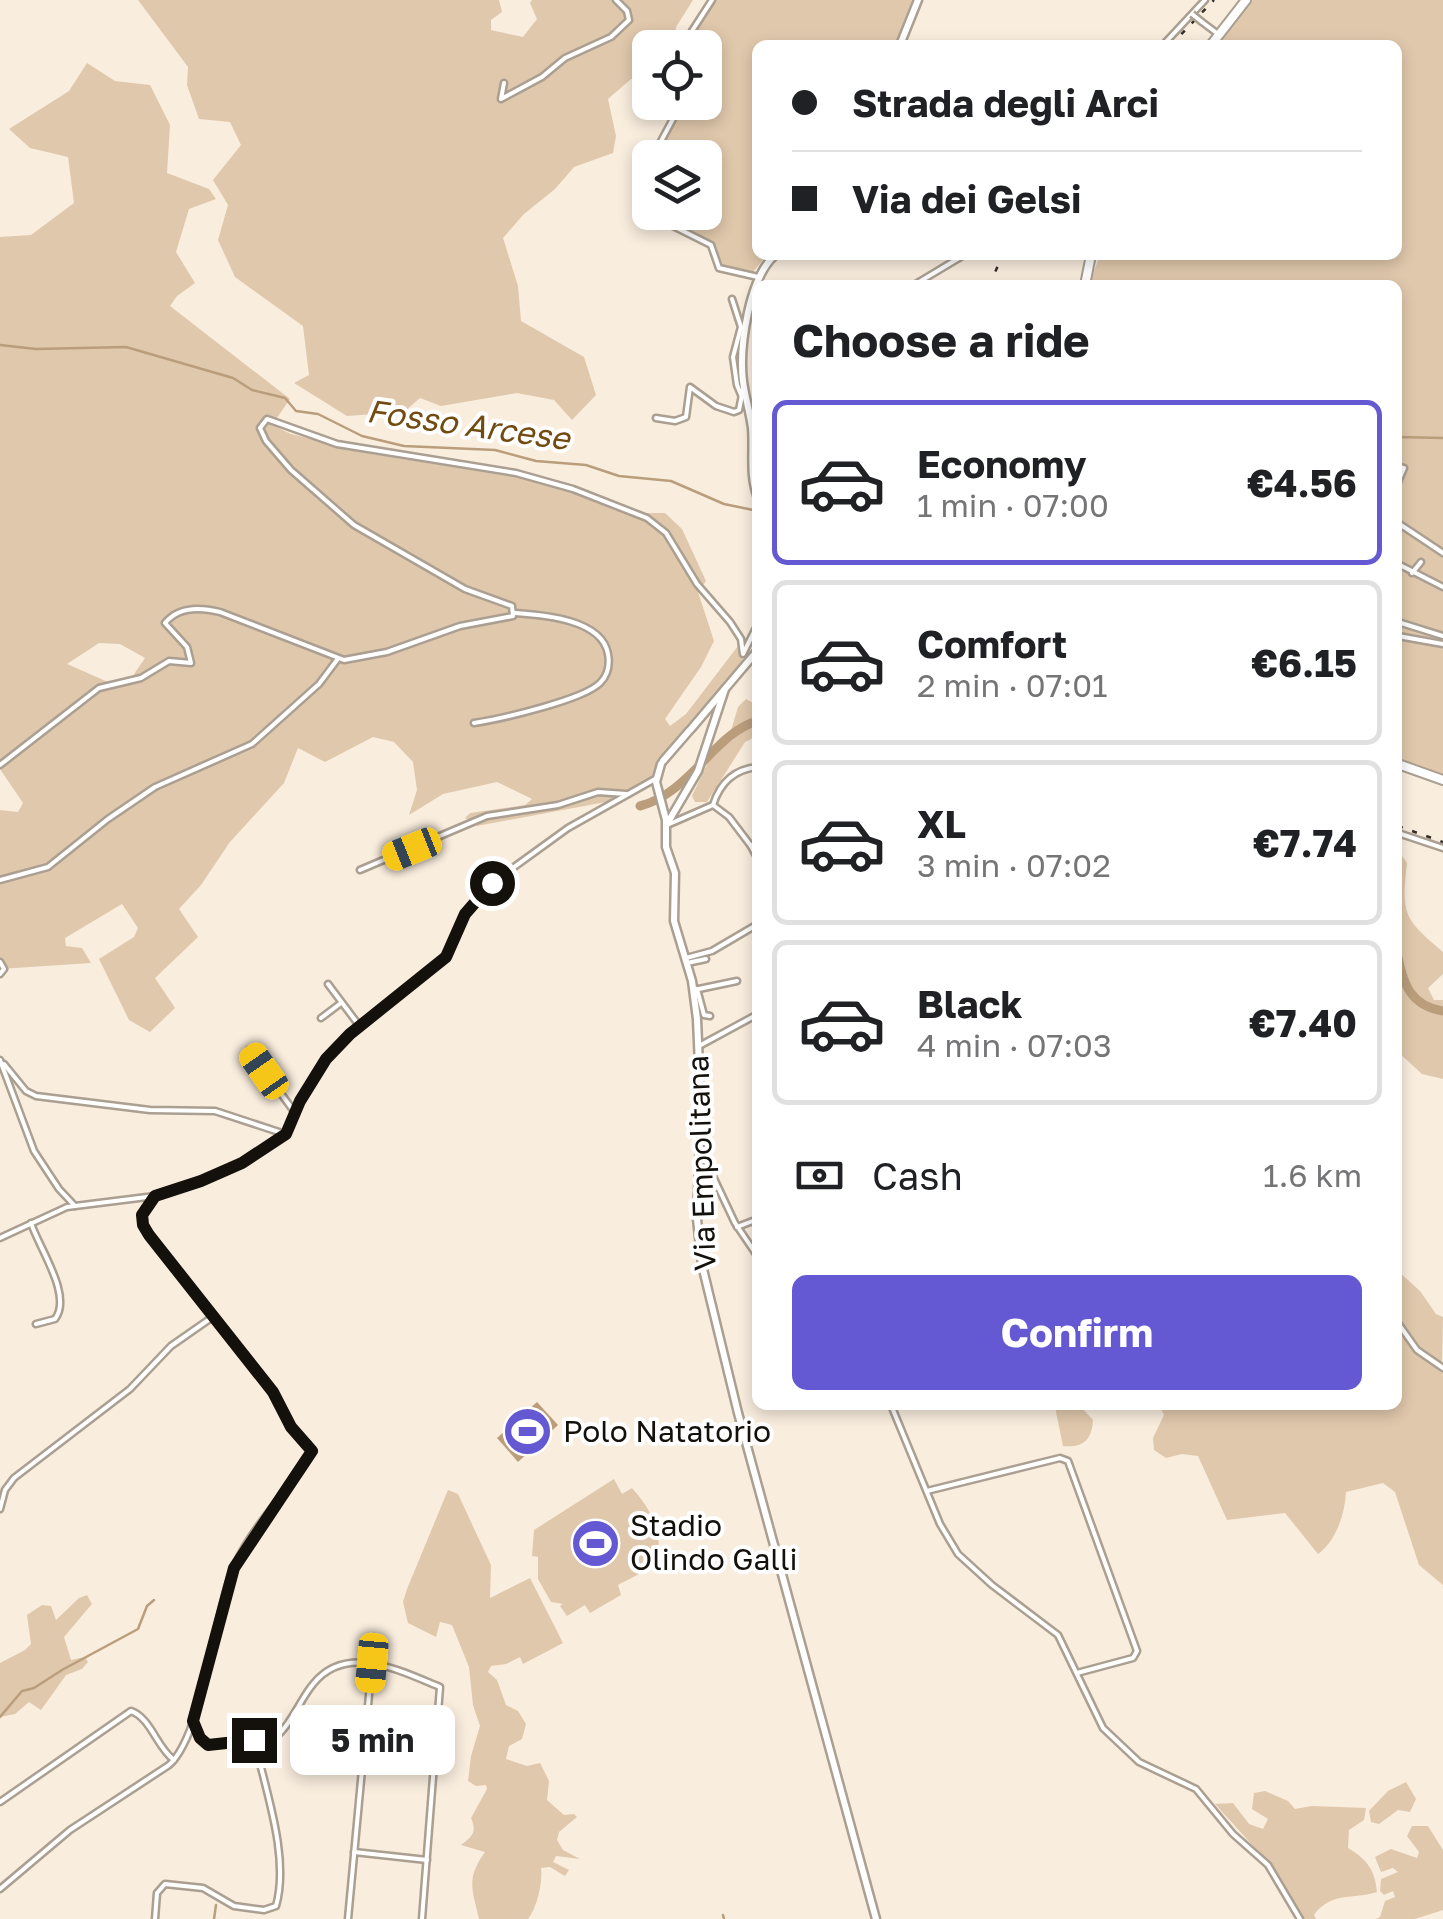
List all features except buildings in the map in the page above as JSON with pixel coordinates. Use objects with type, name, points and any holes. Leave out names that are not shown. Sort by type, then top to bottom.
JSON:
[{"type":"main road","points":[[902,40],[918,0]]},
{"type":"main road","points":[[1215,40],[1246,0]]},
{"type":"main road","points":[[757,280],[771,260]]},
{"type":"main road","points":[[752,308],[744,350],[744,386],[752,423],[752,479]]},
{"type":"main road","points":[[656,782],[662,763],[752,657]]},
{"type":"main road","points":[[667,825],[700,767],[725,689]]},
{"type":"main road","points":[[700,718],[707,718],[710,726]]},
{"type":"main road","points":[[1402,765],[1443,780]]},
{"type":"main road","name":"Via Empolitana","points":[[656,782],[667,825],[666,847],[675,873],[674,917],[696,990],[698,1224],[706,1287],[876,1919]]},
{"type":"main road","points":[[664,809],[678,808]]},
{"type":"street","points":[[504,83],[500,99],[542,77],[565,58],[600,44],[621,30],[629,20],[627,11],[616,0]]},
{"type":"street","points":[[692,30],[712,0]]},
{"type":"street","points":[[1168,40],[1205,0]]},
{"type":"street","points":[[1192,14],[1219,34]]},
{"type":"street","points":[[681,230],[711,245],[719,268],[758,277]]},
{"type":"street","points":[[922,280],[956,260]]},
{"type":"street","points":[[732,299],[740,327],[733,358],[736,385],[742,396]]},
{"type":"street","points":[[656,418],[685,418],[690,387],[713,405],[734,412],[738,410],[744,386]]},
{"type":"street","points":[[515,613],[510,605],[464,589],[354,525],[272,449],[262,434],[262,423],[272,419],[304,434],[346,446],[502,470],[573,489],[636,514],[666,533],[695,581],[739,634],[744,654],[752,637]]},
{"type":"street","points":[[1402,526],[1443,552]]},
{"type":"street","points":[[1412,573],[1422,562]]},
{"type":"street","points":[[1402,567],[1443,586]]},
{"type":"street","points":[[0,765],[99,688],[141,678],[168,662],[191,663],[187,648],[165,623],[188,610],[220,612],[337,659],[384,653],[460,626],[504,619],[515,613],[560,620],[594,632],[606,648],[607,673],[586,692],[474,723]]},
{"type":"street","points":[[1402,623],[1443,636]]},
{"type":"street","points":[[1402,637],[1443,644]]},
{"type":"street","points":[[0,880],[48,867],[152,789],[256,741],[320,684],[337,659]]},
{"type":"street","points":[[667,825],[713,804],[728,778],[752,768]]},
{"type":"street","points":[[0,1238],[75,1206],[155,1196],[201,1181],[242,1163],[286,1134],[323,1062],[360,1026],[446,957],[465,914],[492,883],[568,828],[656,782]]},
{"type":"street","points":[[360,870],[487,816],[562,804],[600,792],[627,795]]},
{"type":"street","points":[[713,804],[729,817],[751,846]]},
{"type":"street","points":[[1402,834],[1443,848]]},
{"type":"street","points":[[686,961],[752,928]]},
{"type":"street","points":[[686,961],[706,959]]},
{"type":"street","points":[[0,962],[4,969],[0,974]]},
{"type":"street","points":[[710,1016],[704,1013],[696,990],[738,981]]},
{"type":"street","points":[[328,984],[360,1026]]},
{"type":"street","points":[[321,1018],[342,1002]]},
{"type":"street","points":[[699,1046],[752,1017]]},
{"type":"street","points":[[249,1050],[295,1112]]},
{"type":"street","points":[[2,1062],[24,1089],[36,1096],[150,1110],[214,1111],[286,1134]]},
{"type":"street","points":[[2,1062],[34,1151],[75,1206]]},
{"type":"street","points":[[700,1149],[752,1248]]},
{"type":"street","points":[[0,1889],[70,1830],[174,1760],[193,1721],[234,1568],[312,1451],[291,1427],[276,1397],[144,1227],[143,1212],[155,1196]]},
{"type":"street","points":[[738,1227],[752,1221]]},
{"type":"street","points":[[31,1223],[62,1304],[56,1318],[36,1324]]},
{"type":"street","points":[[0,1509],[6,1487],[20,1473],[130,1389],[167,1350],[214,1316]]},
{"type":"street","points":[[1402,1329],[1416,1350],[1443,1368]]},
{"type":"street","points":[[893,1410],[944,1534],[958,1554],[1058,1635],[1092,1712],[1105,1730],[1139,1762],[1185,1781],[1199,1792],[1231,1831],[1268,1865],[1300,1919]]},
{"type":"street","points":[[925,1491],[1060,1458],[1068,1461],[1137,1651],[1133,1658],[1076,1673]]},
{"type":"street","points":[[193,1721],[200,1738],[208,1745],[280,1734],[312,1686],[326,1672],[352,1661],[372,1663],[442,1689],[422,1919]]},
{"type":"street","points":[[348,1919],[372,1663]]},
{"type":"street","points":[[0,1802],[131,1710],[139,1714],[174,1760]]},
{"type":"street","points":[[254,1740],[280,1864],[280,1886],[272,1919]]},
{"type":"street","points":[[354,1852],[427,1860]]},
{"type":"street","points":[[155,1919],[157,1893],[165,1884],[205,1889],[234,1906],[264,1910],[276,1906]]},
{"type":"shaded area","points":[[138,0],[499,0],[502,12],[491,20],[491,30],[523,37],[537,19],[532,0],[693,0],[676,30],[632,30],[632,79],[608,99],[616,136],[613,153],[574,167],[503,238],[518,286],[521,321],[584,357],[596,395],[572,420],[554,400],[517,393],[441,406],[420,398],[404,412],[347,416],[294,383],[309,375],[303,326],[235,277],[218,240],[228,205],[213,180],[241,145],[230,122],[199,119],[187,85],[188,67]]},
{"type":"shaded area","points":[[715,0],[912,0],[897,40],[752,40],[752,260],[763,260],[752,273],[719,266],[713,243],[685,230],[722,230],[722,140],[665,140],[676,120],[722,120],[722,30],[695,30]]},
{"type":"shaded area","points":[[1251,0],[1443,0],[1443,776],[1402,760],[1402,280],[1091,280],[1098,260],[1402,260],[1402,40],[1221,40]]},
{"type":"shaded area","points":[[87,63],[115,81],[150,85],[170,125],[167,173],[209,189],[216,199],[189,209],[176,252],[195,283],[170,306],[290,399],[272,425],[291,434],[372,454],[571,486],[643,513],[665,513],[682,529],[706,581],[698,592],[714,641],[665,719],[670,726],[686,714],[738,646],[743,661],[650,778],[611,801],[477,826],[465,818],[470,813],[525,805],[532,799],[497,782],[443,794],[409,815],[417,790],[413,762],[394,742],[373,737],[325,762],[298,748],[284,783],[230,842],[179,909],[198,937],[155,978],[175,1008],[150,1032],[129,1020],[99,959],[134,937],[138,928],[122,904],[65,938],[66,946],[82,948],[91,963],[0,969],[0,810],[18,812],[23,803],[0,769],[0,237],[31,235],[74,203],[68,157],[30,148],[9,129],[69,91]],"holes":[[[99,643],[120,644],[145,658],[134,674],[135,683],[117,686],[67,664]]]},
{"type":"shaded area","points":[[746,699],[752,702],[752,738],[745,742],[707,802],[695,802],[692,796],[710,758],[730,734],[738,707]]},
{"type":"shaded area","points":[[1402,856],[1407,863],[1408,915],[1443,952],[1443,974],[1428,988],[1434,1000],[1443,1000],[1443,1079],[1422,1074],[1402,1056]]},
{"type":"shaded area","points":[[1402,1275],[1443,1317],[1442,1366],[1407,1336],[1402,1326]]},
{"type":"shaded area","points":[[1402,1333],[1416,1353],[1443,1369],[1443,1585],[1419,1565],[1395,1492],[1383,1483],[1346,1492],[1338,1526],[1318,1554],[1285,1513],[1227,1520],[1198,1456],[1166,1458],[1154,1450],[1153,1438],[1164,1415],[1162,1410],[1402,1410]]},
{"type":"shaded area","name":"Polo Natatorio","points":[[537,1402],[558,1425],[518,1462],[497,1438]]},
{"type":"shaded area","points":[[1056,1410],[1084,1410],[1093,1420],[1091,1433],[1081,1444],[1063,1446]]},
{"type":"shaded area","name":"Stadio Olindo Galli","points":[[614,1479],[622,1494],[632,1488],[652,1516],[658,1537],[655,1558],[647,1568],[618,1585],[621,1595],[590,1613],[585,1605],[567,1616],[560,1606],[563,1604],[551,1602],[538,1579],[538,1557],[532,1556],[534,1530]]},
{"type":"shaded area","points":[[448,1490],[458,1494],[491,1565],[490,1598],[530,1578],[563,1643],[523,1664],[520,1657],[491,1666],[488,1672],[497,1680],[506,1705],[518,1711],[526,1724],[522,1739],[509,1746],[506,1759],[527,1766],[540,1763],[549,1781],[547,1800],[564,1815],[577,1817],[559,1832],[557,1840],[563,1850],[580,1859],[556,1856],[553,1862],[569,1870],[565,1876],[550,1867],[541,1868],[539,1895],[528,1919],[479,1919],[472,1884],[485,1852],[461,1845],[473,1833],[471,1818],[487,1789],[486,1785],[476,1786],[468,1781],[480,1726],[473,1705],[469,1667],[452,1625],[440,1622],[436,1637],[408,1623],[403,1602]]},
{"type":"shaded area","points":[[87,1595],[92,1604],[64,1637],[71,1660],[85,1657],[88,1662],[66,1675],[41,1710],[29,1702],[15,1714],[0,1717],[0,1663],[31,1644],[27,1615],[42,1605],[51,1606],[56,1620]]},
{"type":"shaded area","points":[[1406,1782],[1416,1799],[1410,1812],[1398,1810],[1379,1824],[1371,1822],[1369,1811],[1388,1791]]},
{"type":"shaded area","points":[[1265,1791],[1288,1801],[1295,1809],[1366,1808],[1364,1820],[1349,1830],[1348,1848],[1369,1866],[1377,1892],[1335,1899],[1321,1907],[1314,1915],[1316,1919],[1303,1919],[1274,1869],[1215,1804],[1233,1803],[1249,1824],[1263,1829],[1268,1819],[1252,1809],[1254,1793]]},
{"type":"shaded area","points":[[1412,1826],[1428,1826],[1443,1850],[1443,1910],[1415,1919],[1376,1919],[1385,1901],[1395,1897],[1393,1891],[1384,1895],[1380,1891],[1381,1879],[1398,1872],[1393,1868],[1381,1872],[1375,1857],[1391,1849],[1417,1858],[1419,1852],[1407,1836]]},
{"type":"waterway","name":"Fosso Arcese","points":[[0,345],[36,349],[126,347],[233,378],[252,390],[285,398],[296,411],[318,414],[362,436],[404,446],[495,450],[536,461],[586,465],[619,476],[671,481],[724,504],[752,510]]},
{"type":"waterway","points":[[1402,437],[1443,438]]},
{"type":"waterway","points":[[640,806],[674,789],[729,737],[752,723]]},
{"type":"waterway","points":[[1402,972],[1416,999],[1443,1011]]},
{"type":"waterway","points":[[0,1717],[22,1691],[34,1688],[138,1629],[147,1606],[154,1600]]},
{"type":"waterway","points":[[214,1919],[216,1905]]},
{"type":"waterway","points":[[723,1915],[724,1919]]},
{"type":"railway","points":[[1176,40],[1214,0]]},
{"type":"railway","points":[[991,280],[1001,260]]},
{"type":"railway","points":[[1402,827],[1443,842]]},
{"type":"place","name":"Polo Natatorio","points":[[528,1432]]},
{"type":"place","name":"Stadio Olindo Galli","points":[[595,1543]]},
{"type":"route","points":[[254,1740],[208,1745],[200,1738],[193,1721],[234,1568],[312,1451],[291,1427],[273,1392],[149,1235],[142,1224],[143,1212],[155,1196],[242,1163],[284,1135],[326,1059],[350,1034],[446,957],[465,914],[492,883]]}]
